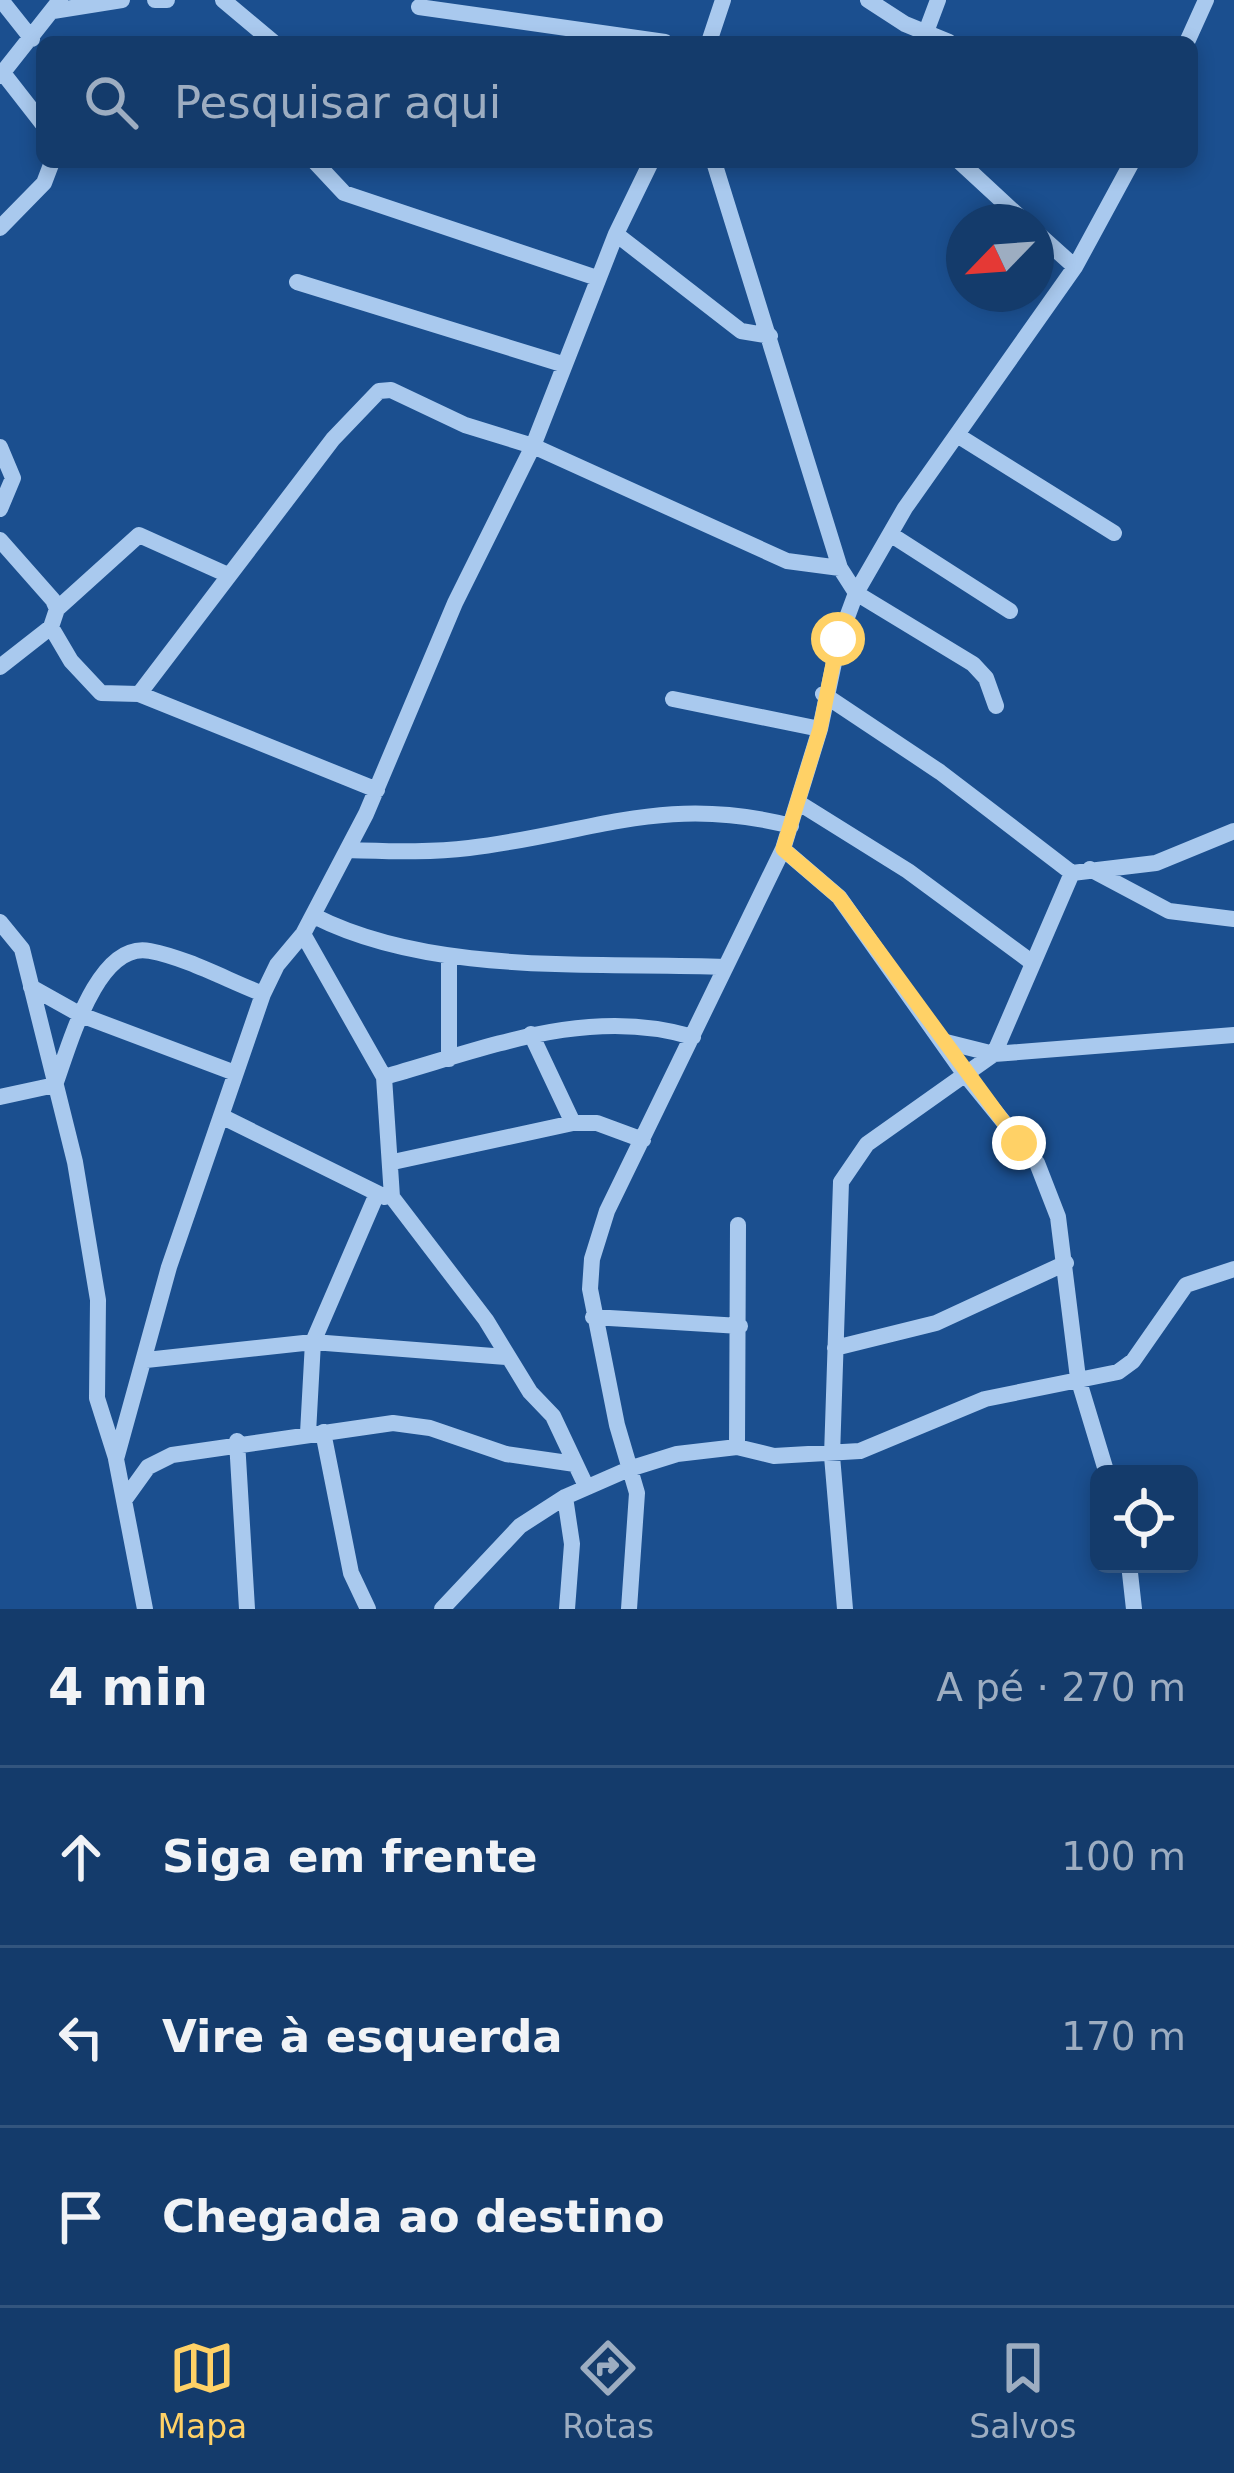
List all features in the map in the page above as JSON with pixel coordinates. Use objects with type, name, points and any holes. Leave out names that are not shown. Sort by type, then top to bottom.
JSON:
[{"type":"street","points":[[1,0],[32,39]]},
{"type":"street","points":[[36,116],[2,75],[57,5],[122,0]]},
{"type":"street","points":[[155,0],[167,0]]},
{"type":"street","points":[[223,0],[266,36]]},
{"type":"street","points":[[868,0],[935,36]]},
{"type":"street","points":[[926,32],[938,0]]},
{"type":"street","points":[[1190,36],[1207,0]]},
{"type":"street","points":[[710,36],[717,2]]},
{"type":"street","points":[[419,7],[622,36]]},
{"type":"street","points":[[2,222],[44,183],[50,168]]},
{"type":"street","points":[[321,168],[344,193],[597,278]]},
{"type":"street","points":[[116,1459],[169,1267],[263,994],[277,965],[314,916],[377,790],[455,603],[533,446],[597,278],[648,168]]},
{"type":"street","points":[[716,168],[840,568],[856,593],[973,664],[986,678],[996,706]]},
{"type":"street","points":[[966,168],[1006,204]]},
{"type":"street","points":[[629,1609],[639,1514],[593,1317],[592,1259],[607,1211],[783,849],[820,729],[823,694],[856,593],[890,534],[1075,267],[1129,168]]},
{"type":"street","points":[[616,234],[741,331],[770,337]]},
{"type":"street","points":[[1054,248],[1075,267]]},
{"type":"street","points":[[297,282],[562,364]]},
{"type":"street","points":[[139,694],[333,439],[379,391],[391,390],[465,424],[533,446],[787,561],[840,568]]},
{"type":"street","points":[[957,435],[1114,533]]},
{"type":"street","points":[[0,447],[13,478],[0,508]]},
{"type":"street","points":[[890,534],[1010,611]]},
{"type":"street","points":[[0,668],[139,536],[228,575]]},
{"type":"street","points":[[0,540],[54,618],[90,685],[115,695],[139,694],[377,790]]},
{"type":"street","points":[[823,694],[1080,870],[1169,911],[1234,919]]},
{"type":"street","points":[[673,699],[820,729]]},
{"type":"street","points":[[799,803],[908,871],[1030,961]]},
{"type":"street","points":[[347,850],[470,848],[609,819],[678,814],[740,813],[791,826]]},
{"type":"street","points":[[1080,870],[1156,863],[1234,831]]},
{"type":"street","points":[[783,849],[839,897],[963,1072],[1037,1163],[1058,1217],[1078,1378],[1103,1465]]},
{"type":"street","points":[[844,1609],[832,1456],[841,1182],[867,1144],[994,1054],[1030,961],[1080,870]]},
{"type":"street","points":[[314,916],[362,940],[449,956],[724,967]]},
{"type":"street","points":[[0,922],[17,936],[31,987],[94,1267],[94,1380],[125,1499],[145,1609]]},
{"type":"street","points":[[303,934],[384,1077],[393,1162],[384,1197],[313,1342],[316,1433],[351,1573],[368,1609]]},
{"type":"street","points":[[55,1085],[81,1015],[106,969],[119,956],[147,950],[263,994]]},
{"type":"street","points":[[449,956],[449,1059]]},
{"type":"street","points":[[31,987],[81,1015],[236,1073]]},
{"type":"street","points":[[384,1077],[531,1034],[626,1024],[656,1025],[693,1036]]},
{"type":"street","points":[[531,1034],[573,1123]]},
{"type":"street","points":[[942,1041],[994,1054],[1234,1035]]},
{"type":"street","points":[[0,1096],[55,1085]]},
{"type":"street","points":[[220,1116],[384,1197],[487,1320],[506,1358],[553,1416],[586,1486]]},
{"type":"street","points":[[393,1162],[573,1123],[597,1123],[643,1140]]},
{"type":"street","points":[[737,1447],[738,1225]]},
{"type":"street","points":[[835,1348],[936,1323],[1066,1263]]},
{"type":"street","points":[[442,1609],[496,1548],[565,1496],[586,1486],[677,1454],[737,1447],[774,1456],[832,1456],[881,1444],[986,1399],[1118,1372],[1133,1361],[1186,1285],[1234,1269]]},
{"type":"street","points":[[593,1317],[740,1326]]},
{"type":"street","points":[[146,1360],[313,1342],[506,1358]]},
{"type":"street","points":[[125,1499],[148,1467],[172,1455],[237,1442],[411,1424],[506,1454],[575,1464]]},
{"type":"street","points":[[237,1442],[248,1609]]},
{"type":"street","points":[[565,1496],[572,1544],[567,1609]]},
{"type":"street","points":[[1130,1573],[1134,1609]]},
{"type":"route","points":[[838,639],[823,694],[820,729],[783,849],[839,897],[1019,1143]]}]
